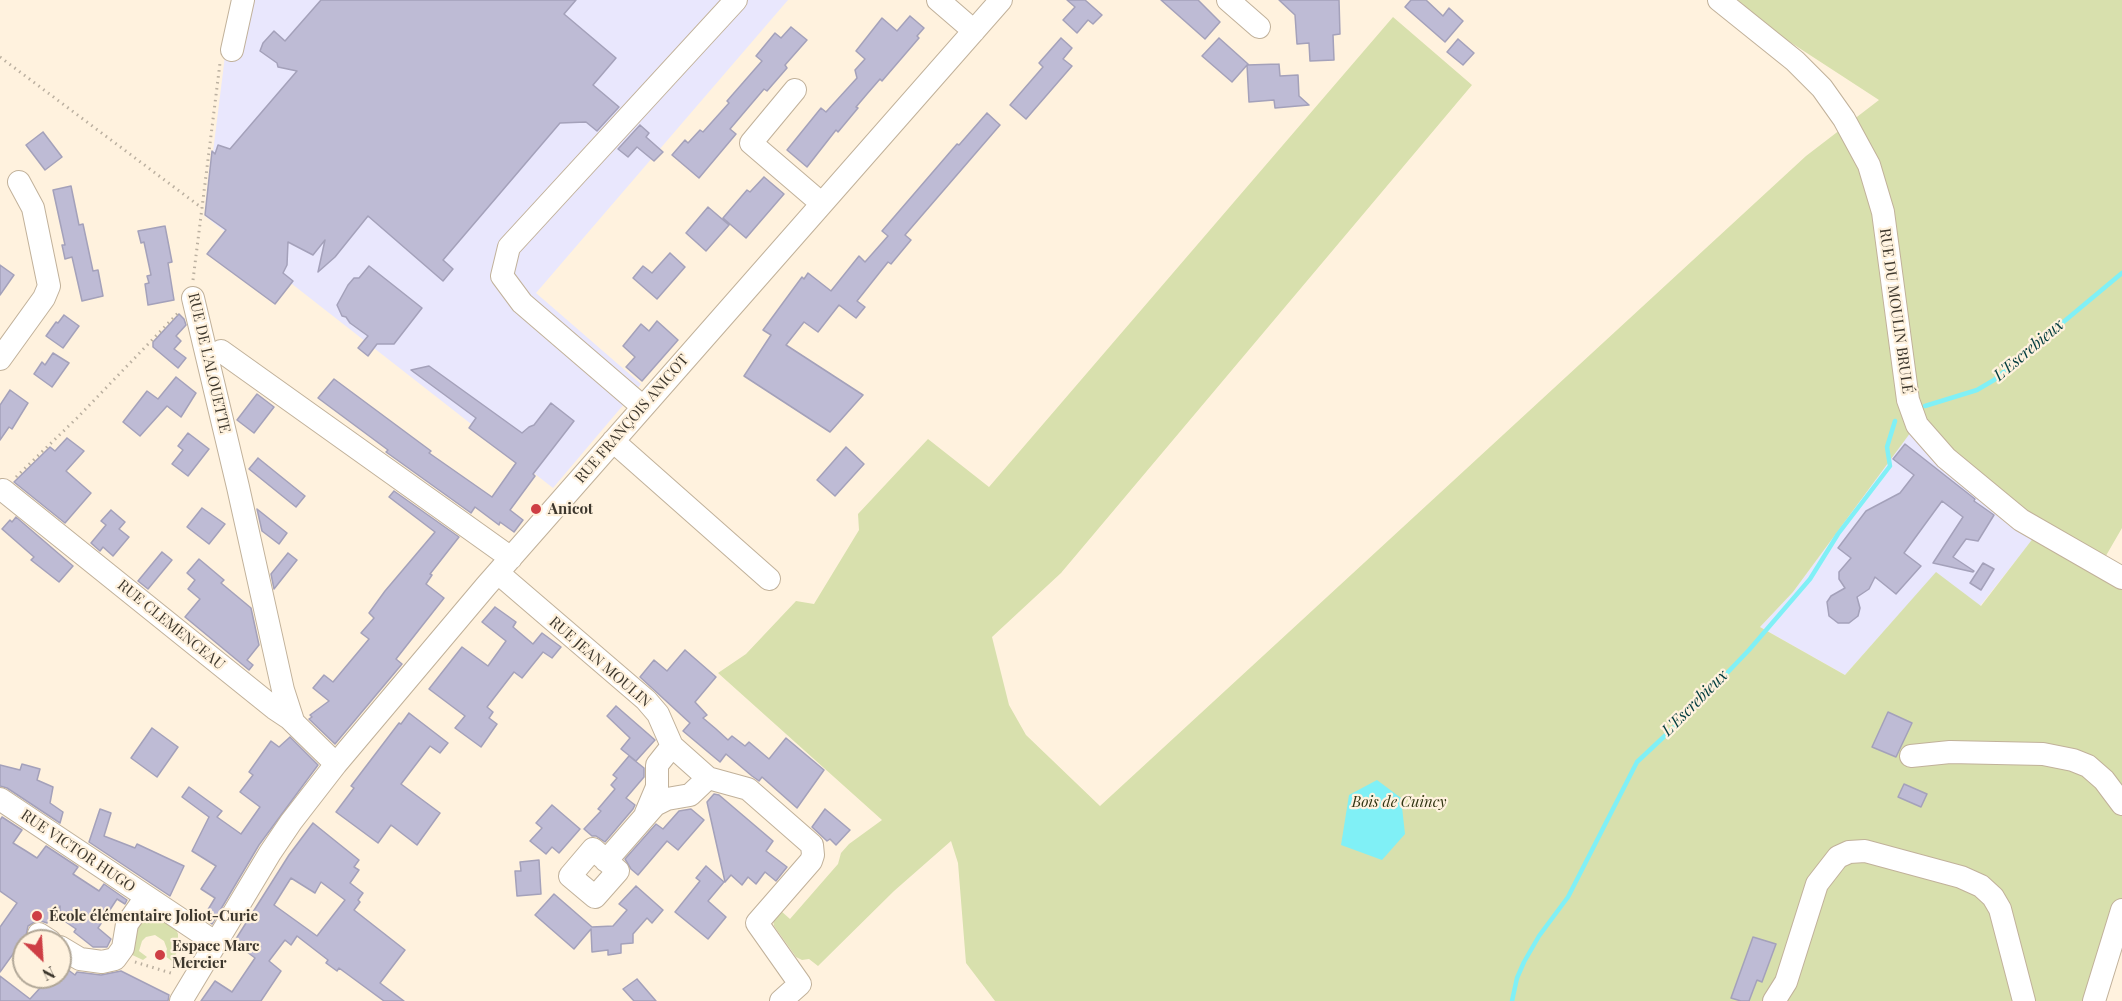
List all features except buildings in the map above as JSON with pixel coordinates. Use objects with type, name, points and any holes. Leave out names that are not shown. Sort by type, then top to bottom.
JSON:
[{"type":"street","points":[[226,53],[243,0]]},
{"type":"street","points":[[643,407],[522,303],[502,276],[509,248],[736,0]]},
{"type":"street","points":[[938,0],[974,31]]},
{"type":"street","name":"RUE FRANÇOIS ANICOT","points":[[187,992],[270,853],[336,764],[504,565],[1001,0]]},
{"type":"street","points":[[1228,0],[1259,27]]},
{"type":"street","name":"RUE DU MOULIN BRULÉ","points":[[1719,0],[1795,61],[1822,88],[1844,118],[1869,165],[1883,212],[1906,388],[1910,409],[1917,426],[1940,451],[2012,513],[2039,532],[2122,578]]},
{"type":"street","points":[[795,90],[751,143],[821,203]]},
{"type":"street","points":[[4,345],[44,298],[49,286],[33,208],[19,182]]},
{"type":"street","name":"RUE DE L'ALOUETTE","points":[[193,298],[283,690],[293,721]]},
{"type":"street","name":"RUE JEAN MOULIN","points":[[221,351],[504,565],[646,700],[658,714],[672,746],[708,778],[742,787],[754,794],[812,845],[811,861],[757,923],[800,984],[782,1001]]},
{"type":"street","points":[[613,441],[769,579]]},
{"type":"street","name":"RUE CLEMENCEAU","points":[[3,490],[293,721],[336,764]]},
{"type":"street","points":[[646,813],[655,794],[657,765],[672,746]]},
{"type":"street","points":[[1911,756],[1973,752],[2043,754],[2073,760],[2088,766],[2104,780],[2122,804]]},
{"type":"street","points":[[606,861],[646,813],[661,802],[690,795],[708,778]]},
{"type":"street","name":"RUE VICTOR HUGO","points":[[0,799],[216,943]]},
{"type":"street","points":[[1774,1001],[1786,982],[1817,884],[1838,857],[1849,852],[1865,850],[1961,877],[1981,886],[1993,897],[2000,909],[2024,1001]]},
{"type":"street","points":[[72,955],[80,959],[111,961],[121,952],[127,924],[146,897]]},
{"type":"street","points":[[2094,1001],[2122,910]]},
{"type":"path","name":"RUE DE L'ALOUETTE","points":[[193,298],[202,208],[226,53]]},
{"type":"path","points":[[0,57],[202,208]]},
{"type":"path","points":[[3,490],[78,417],[193,298]]},
{"type":"path","points":[[121,952],[135,962],[169,971],[187,992]]},
{"type":"shaded area","points":[[232,0],[788,0],[536,293],[641,384],[553,488],[205,216]]},
{"type":"shaded area","points":[[1919,420],[2045,524],[1980,606],[1936,573],[1845,675],[1760,627],[1793,592]]},
{"type":"green space","name":"Bois de Cuincy","points":[[1738,0],[2122,0],[2122,528],[2096,573],[2122,588],[2122,944],[2099,1001],[995,1001],[966,963],[958,863],[951,841],[894,891],[818,966],[809,959],[802,960],[796,957],[774,926],[773,920],[781,911],[790,919],[838,864],[841,853],[849,844],[882,820],[718,673],[746,654],[796,601],[814,604],[859,530],[858,514],[928,439],[989,487],[1393,17],[1472,85],[1061,573],[992,637],[1009,705],[1026,735],[1100,806],[1806,156],[1879,100],[1773,31]],"holes":[[[1919,421],[2007,501],[2044,524],[1981,606],[1936,572],[1845,675],[1760,627],[1793,592]]]},
{"type":"green space","points":[[152,913],[176,929],[178,950],[172,961],[165,956],[167,949],[164,941],[155,935],[146,937],[142,941],[139,951],[147,957],[143,960],[128,953],[129,932],[143,917]]},
{"type":"water","points":[[1377,780],[1401,798],[1405,834],[1382,860],[1341,845],[1349,795]]},
{"type":"waterway","name":"L'Escrebieux","points":[[1925,406],[1977,390],[1994,380],[2122,273]]},
{"type":"waterway","name":"L'Escrebieux","points":[[1512,1001],[1517,978],[1524,962],[1539,936],[1568,897],[1637,762],[1687,715],[1749,650],[1810,579],[1838,534],[1890,466],[1887,447],[1895,421]]},
{"type":"place","name":"Anicot","points":[[536,509]]},
{"type":"place","name":"École élémentaire Joliot-Curie","points":[[37,916]]},
{"type":"place","name":"Espace Marc Mercier","points":[[160,955]]}]
